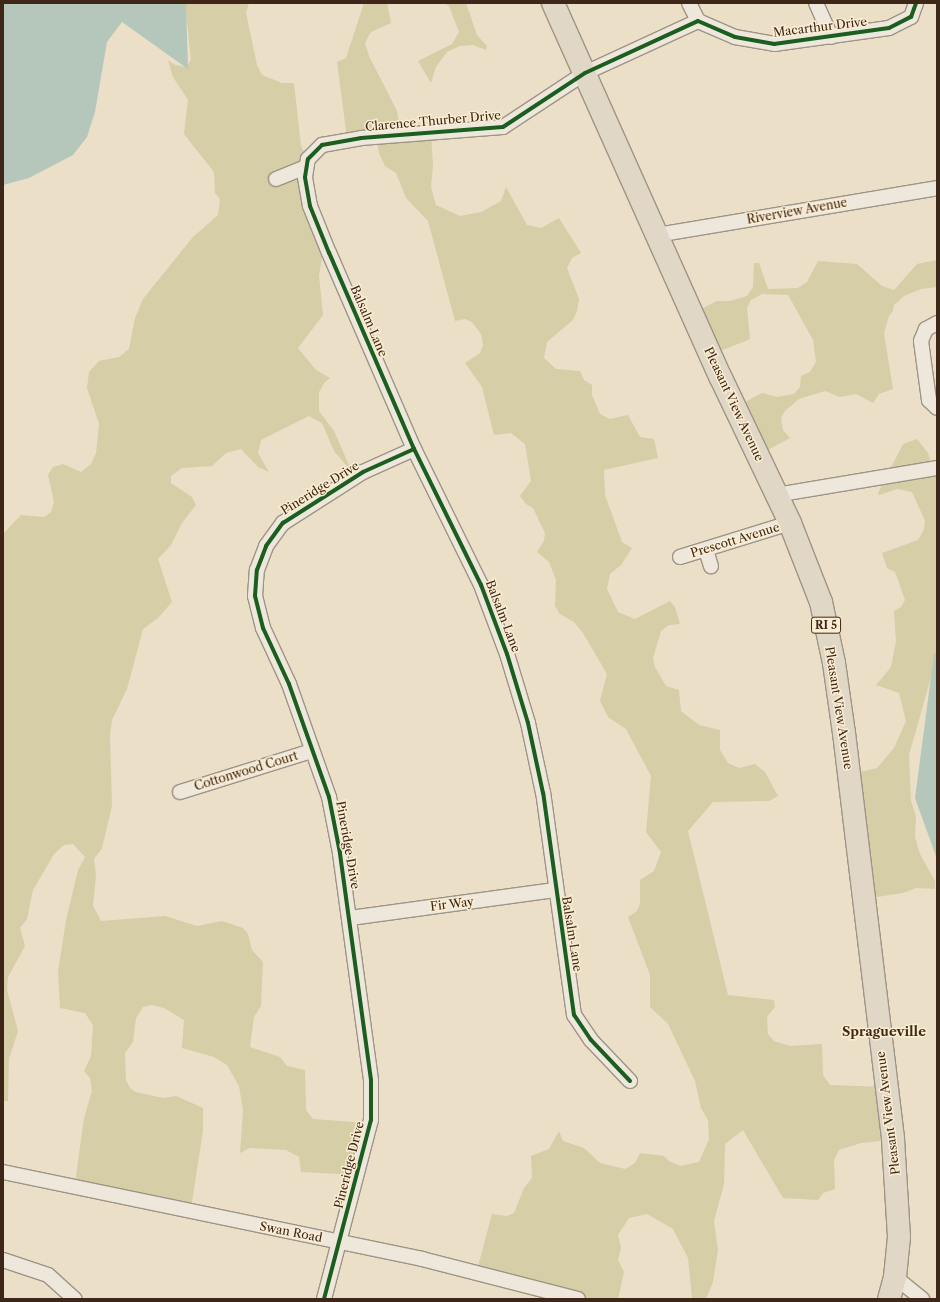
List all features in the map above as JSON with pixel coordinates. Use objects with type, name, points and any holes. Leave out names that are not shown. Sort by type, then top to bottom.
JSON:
[{"type":"main road","name":"Pleasant View Avenue","points":[[553,3],[657,235],[790,523],[821,602],[834,662],[844,733],[893,1139],[899,1237],[895,1277],[889,1299]]},
{"type":"street","points":[[585,74],[698,21],[689,3]]},
{"type":"street","points":[[816,3],[831,37]]},
{"type":"street","name":"Macarthur Drive","points":[[698,21],[736,37],[774,44],[889,28],[911,17],[916,3]]},
{"type":"street","name":"Clarence Thurber Drive","points":[[306,168],[308,159],[322,145],[362,138],[503,127],[585,74]]},
{"type":"street","points":[[276,179],[306,168]]},
{"type":"street","name":"Balsalm Lane","points":[[306,168],[310,206],[414,448],[481,585],[507,654],[528,723],[543,793],[553,853],[555,890],[574,1015],[591,1040],[630,1081]]},
{"type":"street","name":"Riverview Avenue","points":[[657,235],[937,188]]},
{"type":"street","points":[[937,323],[926,329],[921,341],[929,400],[937,408]]},
{"type":"street","name":"Pineridge Drive","points":[[324,1299],[371,1120],[371,1080],[350,918],[329,797],[289,684],[263,628],[255,596],[257,570],[266,546],[283,523],[363,472],[414,448]]},
{"type":"street","points":[[776,495],[937,468]]},
{"type":"street","name":"Prescott Avenue","points":[[680,557],[790,523]]},
{"type":"street","points":[[706,550],[711,566]]},
{"type":"street","name":"Cottonwood Court","points":[[180,792],[312,751]]},
{"type":"street","name":"Fir Way","points":[[350,918],[555,890]]},
{"type":"street","name":"Swan Road","points":[[3,1172],[422,1259],[578,1299]]},
{"type":"street","points":[[3,1260],[48,1275],[75,1299]]},
{"type":"street","points":[[895,1277],[922,1299]]},
{"type":"shaded area","points":[[3,3],[186,3],[188,69],[122,22],[107,42],[95,112],[87,137],[73,155],[29,178],[3,185]]},
{"type":"shaded area","points":[[185,3],[249,3],[246,13],[257,65],[262,75],[282,83],[294,83],[301,146],[306,155],[324,247],[319,275],[323,315],[298,348],[316,370],[330,378],[325,382],[319,392],[319,411],[334,431],[352,472],[334,451],[322,423],[309,416],[261,440],[258,453],[269,472],[258,467],[241,449],[226,453],[212,466],[182,468],[171,476],[171,483],[192,497],[196,505],[182,523],[171,545],[158,559],[172,602],[158,618],[143,629],[127,689],[112,720],[110,735],[112,806],[102,848],[94,859],[96,875],[93,906],[101,921],[165,916],[197,926],[222,921],[243,928],[248,934],[252,950],[263,962],[261,1006],[254,1017],[250,1047],[280,1057],[287,1066],[305,1070],[306,1110],[313,1119],[354,1122],[367,1126],[355,1178],[339,1174],[301,1172],[299,1157],[286,1150],[250,1148],[240,1153],[243,1111],[239,1086],[227,1065],[214,1057],[182,1048],[184,1020],[164,1008],[151,1005],[143,1007],[136,1018],[133,1042],[125,1053],[126,1080],[130,1088],[136,1092],[163,1098],[176,1096],[203,1108],[203,1131],[191,1208],[75,1183],[84,1118],[92,1091],[90,1078],[84,1071],[91,1056],[93,1025],[85,1013],[60,1008],[58,972],[66,920],[78,870],[85,857],[73,844],[64,845],[54,854],[33,890],[27,919],[20,928],[25,946],[8,977],[7,990],[18,1031],[9,1059],[8,1101],[3,1101],[3,534],[21,515],[44,517],[51,512],[54,502],[48,475],[53,467],[63,464],[81,472],[91,464],[96,453],[99,424],[87,388],[89,372],[99,361],[119,357],[129,349],[135,318],[143,299],[193,237],[218,215],[220,199],[215,193],[214,172],[184,134],[188,100],[173,77],[168,60],[175,65],[187,67],[191,59]]},
{"type":"shaded area","points":[[364,3],[387,3],[391,23],[371,32],[365,43],[369,56],[397,111],[401,133],[431,134],[433,165],[431,187],[436,205],[460,216],[481,212],[501,201],[506,187],[527,225],[541,228],[559,218],[581,253],[572,258],[567,268],[579,299],[577,311],[573,320],[547,342],[544,358],[556,369],[580,371],[584,380],[592,385],[592,395],[600,414],[610,419],[628,415],[640,437],[654,439],[658,458],[604,470],[605,495],[622,542],[632,548],[621,565],[610,574],[607,589],[618,612],[635,619],[670,601],[675,607],[680,624],[669,625],[661,631],[653,658],[655,667],[666,686],[679,690],[681,711],[699,725],[720,730],[720,750],[728,763],[739,768],[755,764],[765,772],[778,796],[769,801],[713,802],[688,831],[728,995],[774,1000],[775,1007],[767,1017],[768,1034],[774,1041],[790,1046],[822,1044],[823,1075],[830,1085],[885,1087],[890,1140],[861,1143],[839,1150],[834,1160],[835,1189],[823,1193],[818,1200],[783,1198],[743,1130],[725,1144],[724,1184],[714,1221],[718,1250],[713,1282],[706,1299],[692,1299],[688,1258],[673,1229],[647,1214],[629,1218],[618,1235],[621,1248],[618,1260],[624,1272],[618,1299],[584,1299],[477,1270],[492,1214],[507,1216],[514,1213],[524,1188],[532,1178],[531,1156],[549,1149],[559,1131],[563,1141],[584,1148],[600,1163],[625,1169],[635,1163],[640,1153],[664,1156],[669,1161],[680,1166],[699,1162],[709,1139],[708,1120],[701,1108],[695,1081],[668,1024],[650,1007],[650,975],[628,917],[637,911],[640,904],[640,880],[654,871],[661,852],[646,832],[651,776],[626,729],[608,717],[600,701],[607,674],[583,633],[574,622],[560,614],[555,606],[556,580],[549,562],[537,552],[544,541],[545,533],[533,508],[526,504],[520,496],[531,481],[525,444],[511,433],[494,435],[482,387],[465,363],[480,353],[483,345],[481,334],[472,322],[465,319],[455,321],[428,221],[406,198],[396,173],[385,166],[379,153],[376,136],[347,138],[337,62],[346,58]]},
{"type":"shaded area","points":[[444,3],[466,3],[477,35],[487,46],[486,50],[473,45],[460,46],[447,52],[436,67],[431,83],[418,61],[452,44],[459,32],[449,6]]},
{"type":"shaded area","points":[[937,260],[937,287],[921,289],[904,296],[894,305],[893,311],[889,316],[884,333],[893,389],[879,394],[873,403],[856,394],[840,397],[825,391],[799,399],[785,411],[781,418],[783,430],[790,438],[759,455],[736,407],[762,393],[777,397],[794,394],[800,387],[801,376],[810,372],[816,362],[813,340],[788,295],[762,294],[751,300],[747,308],[750,339],[713,354],[693,313],[717,301],[730,301],[747,296],[753,287],[754,263],[759,263],[768,289],[798,288],[807,282],[818,261],[857,264],[882,286],[894,290],[917,264]]},
{"type":"shaded area","points":[[917,439],[928,453],[934,473],[937,475],[937,656],[909,755],[911,801],[916,816],[915,837],[920,854],[935,881],[935,889],[916,888],[903,893],[864,899],[847,775],[877,768],[894,748],[906,721],[899,693],[876,685],[891,667],[896,641],[894,611],[901,607],[905,600],[895,572],[887,568],[882,553],[918,540],[924,530],[925,521],[912,492],[897,489],[879,495],[878,493],[903,444]]},
{"type":"shaded area","points":[[937,652],[937,859],[915,798],[934,654]]},
{"type":"cycle path","points":[[630,1081],[591,1040],[574,1015],[543,793],[528,723],[507,654],[481,585],[414,449],[310,206],[305,177],[308,159],[322,145],[361,138],[503,127],[585,73],[698,21],[735,37],[774,44],[889,28],[911,17],[916,3]]},
{"type":"cycle path","points":[[324,1299],[371,1120],[371,1080],[340,853],[329,797],[289,684],[263,628],[255,596],[257,570],[266,546],[283,523],[363,472],[414,449]]},
{"type":"district","name":"Spragueville","points":[[884,1031]]}]
